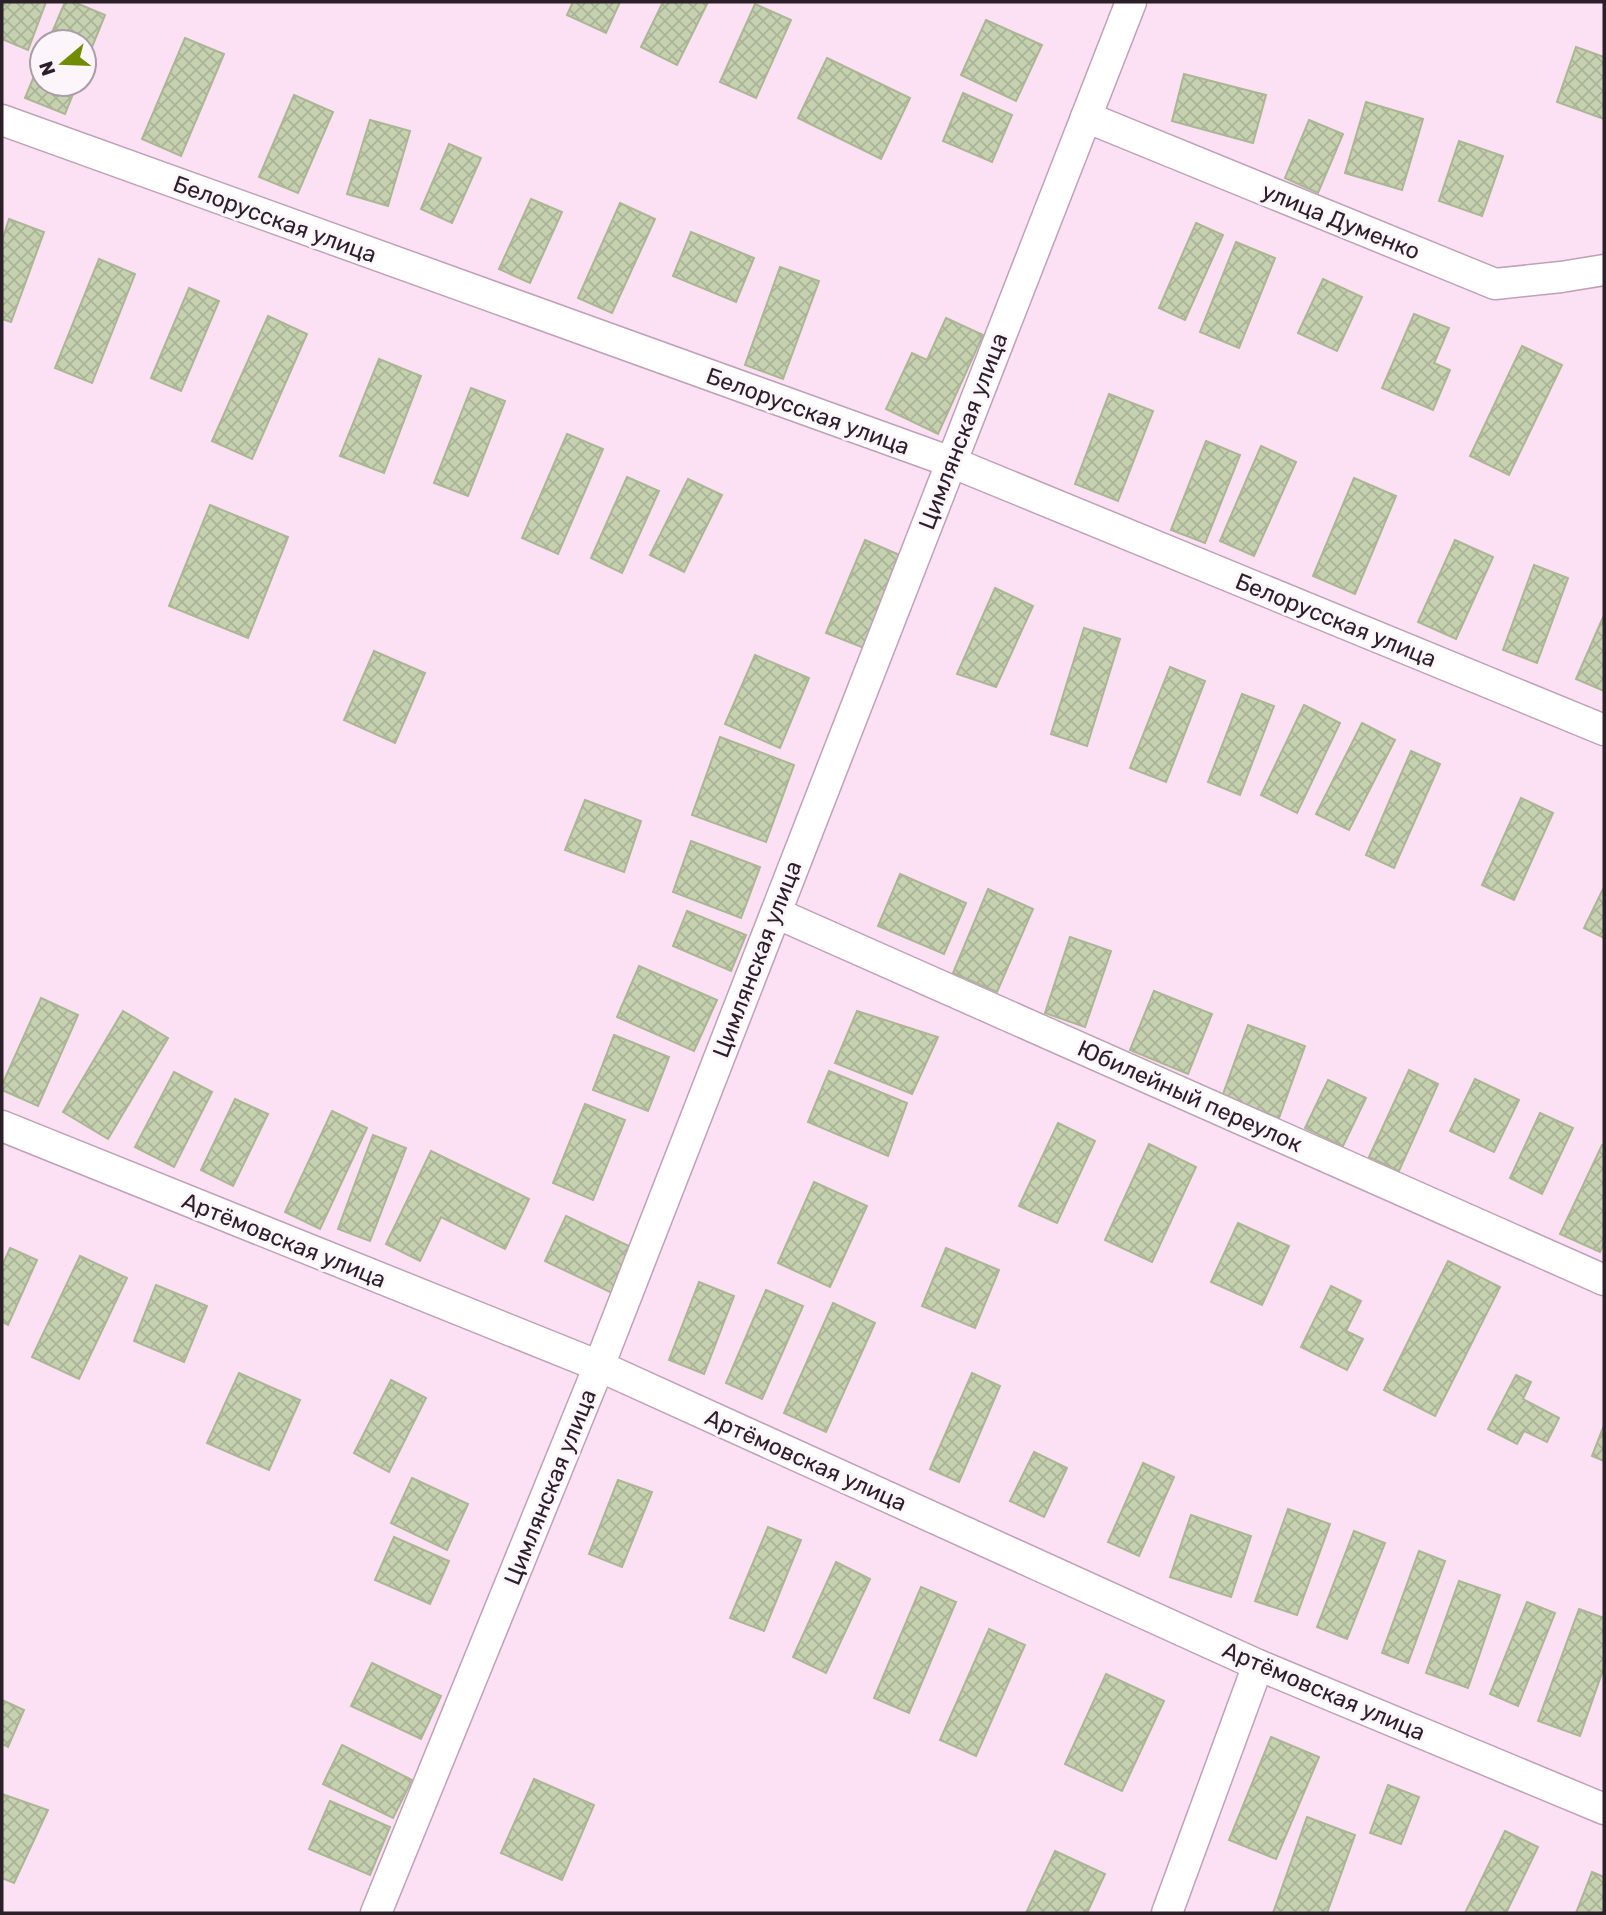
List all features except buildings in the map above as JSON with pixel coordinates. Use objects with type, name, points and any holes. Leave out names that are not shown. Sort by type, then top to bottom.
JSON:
[{"type":"street","name":"Цимлянская улица","points":[[376,1913],[598,1366],[1131,2]]},
{"type":"street","name":"улица Думенко","points":[[1086,117],[1495,284],[1604,270]]},
{"type":"street","name":"Белорусская улица","points":[[2,120],[951,462],[1604,730]]},
{"type":"street","name":"Юбилейный переулок","points":[[776,913],[1604,1280]]},
{"type":"street","name":"Артёмовская улица","points":[[2,1126],[598,1366],[1258,1665],[1604,1809]]},
{"type":"street","points":[[1167,1913],[1258,1665]]}]
